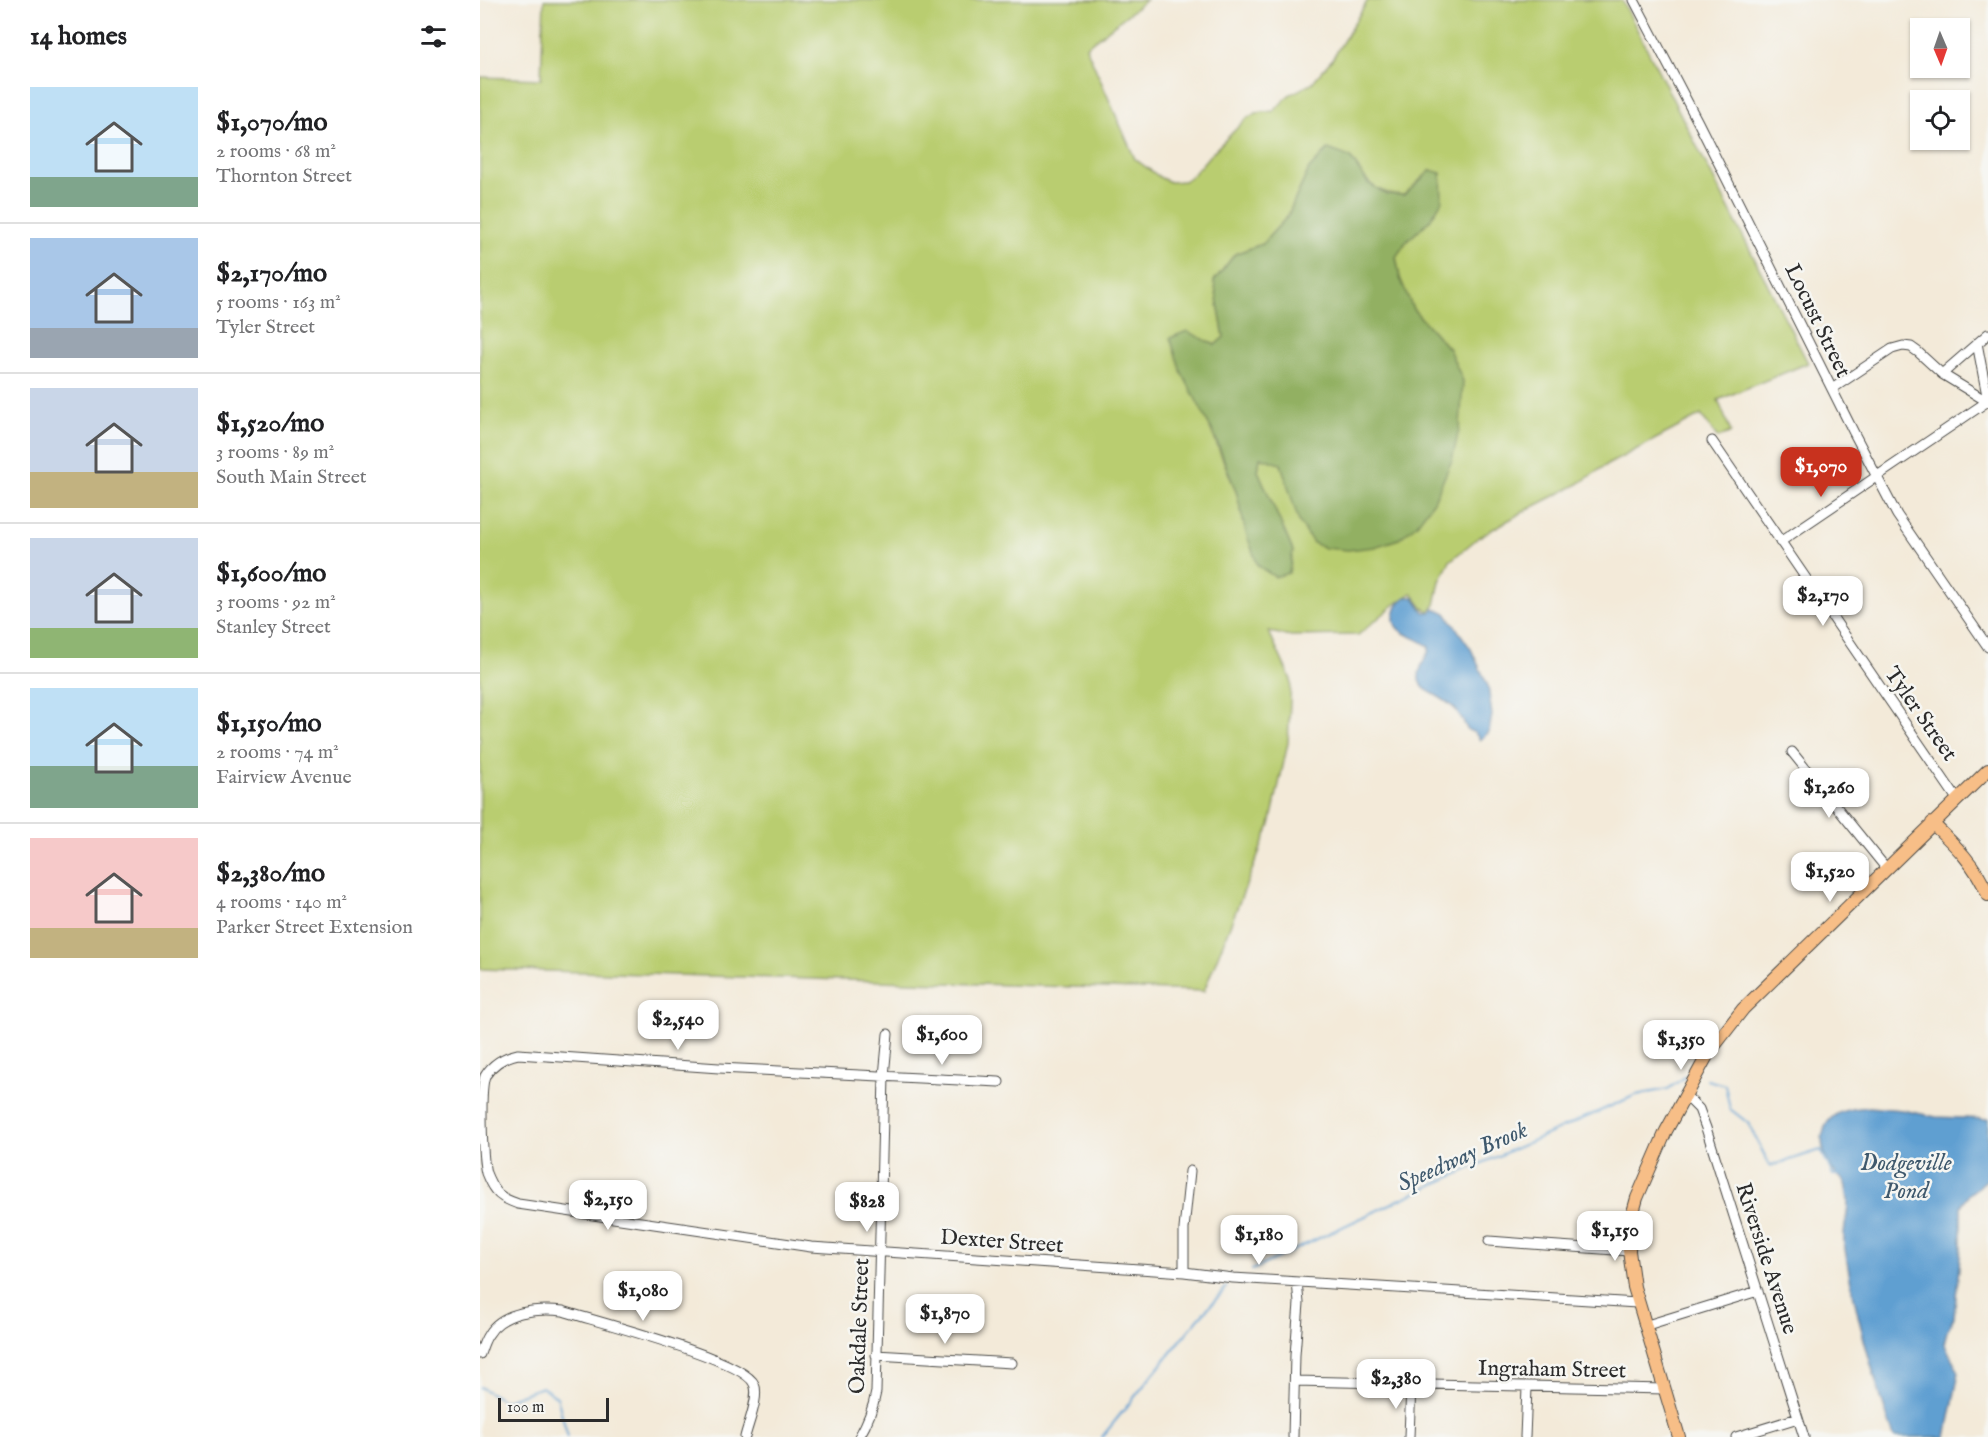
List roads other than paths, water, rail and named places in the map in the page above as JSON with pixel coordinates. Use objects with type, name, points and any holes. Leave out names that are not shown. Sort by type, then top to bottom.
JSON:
[{"type":"main road","points":[[1679,1437],[1637,1303],[1630,1272],[1630,1223],[1637,1198],[1662,1139],[1708,1054],[1743,1009],[1988,771]]},
{"type":"main road","points":[[1932,823],[1969,860],[1988,895]]},
{"type":"street","name":"Locust Street","points":[[1634,0],[1877,476],[1912,539],[1988,647]]},
{"type":"street","points":[[1942,374],[1988,334]]},
{"type":"street","points":[[1977,343],[1988,401]]},
{"type":"street","points":[[1832,389],[1892,349],[1903,346],[1911,347],[1942,374],[1988,401]]},
{"type":"street","points":[[1780,542],[1988,401]]},
{"type":"street","name":"Tyler Street","points":[[1712,441],[1958,799]]},
{"type":"street","points":[[1791,752],[1886,868]]},
{"type":"street","name":"Oakdale Street","points":[[859,1437],[874,1406],[884,1076],[888,1034]]},
{"type":"street","name":"Dexter Street","points":[[884,1076],[719,1068],[518,1054],[505,1057],[490,1069],[484,1078],[481,1097],[484,1160],[487,1175],[494,1189],[503,1198],[518,1204],[811,1247],[1184,1272],[1233,1278],[1637,1303]]},
{"type":"street","points":[[884,1076],[999,1082]]},
{"type":"street","name":"Riverside Avenue","points":[[1685,1095],[1699,1109],[1706,1128],[1804,1437]]},
{"type":"street","points":[[1184,1272],[1184,1229],[1190,1171]]},
{"type":"street","points":[[1489,1240],[1629,1251]]},
{"type":"street","points":[[1293,1437],[1299,1303],[1297,1282]]},
{"type":"street","points":[[1644,1326],[1758,1291]]},
{"type":"street","points":[[480,1354],[488,1334],[503,1321],[516,1315],[546,1309],[563,1311],[672,1344],[735,1369],[747,1375],[754,1382],[757,1393],[745,1437]]},
{"type":"street","points":[[876,1354],[1012,1363]]},
{"type":"street","name":"Ingraham Street","points":[[1295,1381],[1527,1388],[1665,1389]]},
{"type":"street","points":[[1409,1437],[1411,1384]]},
{"type":"street","points":[[1525,1437],[1527,1388]]},
{"type":"street","points":[[1736,1437],[1798,1418]]},
{"type":"water","points":[[1406,597],[1414,597],[1424,612],[1431,612],[1434,608],[1446,613],[1471,649],[1488,686],[1492,715],[1489,732],[1480,740],[1475,733],[1468,730],[1456,710],[1424,688],[1420,682],[1419,675],[1429,647],[1405,634],[1394,620],[1398,605]]},
{"type":"water","name":"Dodgeville Pond","points":[[1869,1107],[1903,1110],[1936,1117],[1988,1119],[1988,1179],[1968,1195],[1961,1206],[1961,1247],[1954,1317],[1944,1343],[1959,1372],[1946,1437],[1894,1437],[1878,1390],[1858,1317],[1844,1243],[1848,1206],[1846,1186],[1829,1164],[1822,1137],[1826,1125],[1835,1115],[1847,1110]]},
{"type":"waterway","name":"Speedway Brook","points":[[1252,1270],[1401,1199],[1636,1095],[1668,1089],[1686,1076]]},
{"type":"waterway","name":"Speedway Brook","points":[[1707,1080],[1725,1085],[1730,1109],[1748,1123],[1770,1166],[1821,1150],[1833,1175],[1841,1175]]},
{"type":"waterway","name":"Speedway Brook","points":[[1102,1437],[1227,1287]]},
{"type":"waterway","name":"Speedway Brook","points":[[480,1387],[504,1401],[542,1387],[557,1397],[568,1437]]}]
